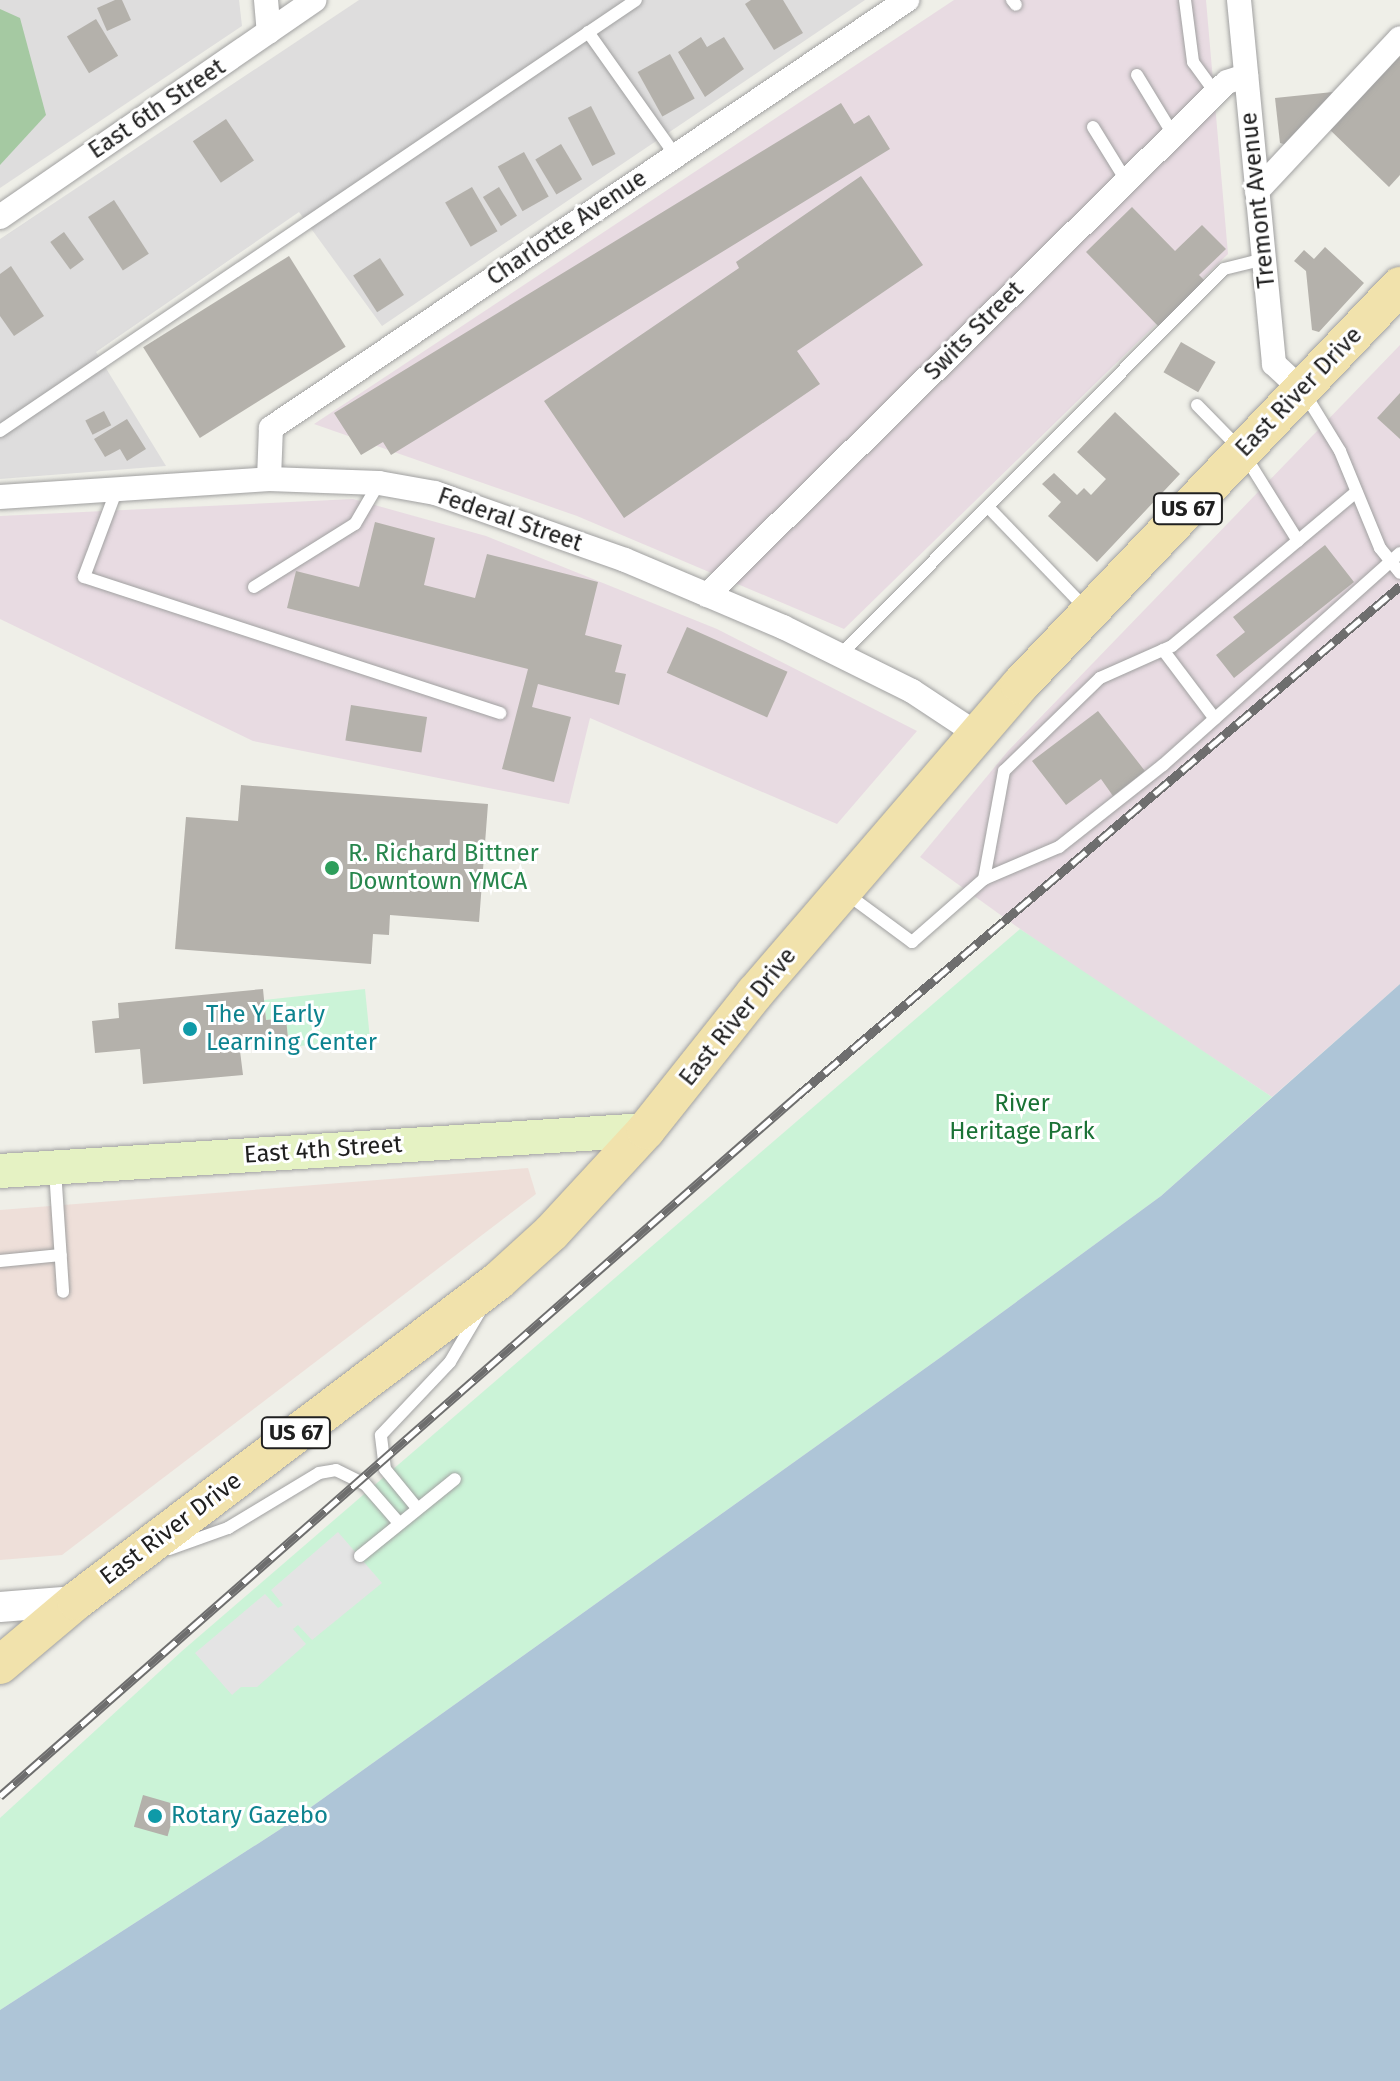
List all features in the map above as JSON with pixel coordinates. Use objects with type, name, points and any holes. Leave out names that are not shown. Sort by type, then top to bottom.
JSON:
[{"type":"main road","name":"East River Drive","points":[[0,1665],[76,1601],[498,1281],[551,1233],[646,1130],[842,891],[977,734],[1300,388],[1400,286]]},
{"type":"main road","name":"East 4th Street","points":[[0,1171],[646,1130]]},
{"type":"street","points":[[266,0],[269,32]]},
{"type":"street","name":"East 6th Street","points":[[0,217],[314,0]]},
{"type":"street","name":"Charlotte Avenue","points":[[269,479],[271,428],[907,0]]},
{"type":"street","name":"Tremont Avenue","points":[[1239,0],[1274,364],[1300,388]]},
{"type":"street","points":[[1257,191],[1400,38]]},
{"type":"street","name":"Swits Street","points":[[707,595],[1227,82],[1246,76]]},
{"type":"street","name":"Federal Street","points":[[0,497],[269,479],[379,483],[435,493],[707,595],[912,691],[977,734]]},
{"type":"street","points":[[0,1607],[76,1601]]},
{"type":"lane","points":[[0,431],[636,0]]},
{"type":"lane","points":[[1185,0],[1193,62],[1216,94]]},
{"type":"lane","points":[[588,32],[675,155]]},
{"type":"lane","points":[[1137,75],[1174,136]]},
{"type":"lane","points":[[1093,127],[1128,183]]},
{"type":"lane","points":[[840,655],[1224,269],[1264,259]]},
{"type":"lane","points":[[1300,388],[1323,419],[1390,563],[1400,573]]},
{"type":"lane","points":[[1197,405],[1242,451],[1298,541]]},
{"type":"lane","points":[[254,587],[355,524],[379,483]]},
{"type":"lane","points":[[117,489],[84,577],[500,713]]},
{"type":"lane","points":[[984,879],[1004,771],[1100,678],[1163,650],[1356,492]]},
{"type":"lane","points":[[988,507],[1089,612]]},
{"type":"lane","points":[[842,891],[912,942],[984,879],[1059,847],[1215,719],[1400,553]]},
{"type":"lane","points":[[1163,650],[1215,719]]},
{"type":"lane","points":[[55,1167],[63,1292]]},
{"type":"lane","points":[[0,1261],[61,1255]]},
{"type":"lane","points":[[417,1508],[385,1469],[381,1435],[450,1362],[498,1281]]},
{"type":"lane","points":[[125,1564],[228,1528],[328,1471],[365,1484],[399,1523]]},
{"type":"lane","points":[[360,1556],[455,1479]]},
{"type":"shaded area","points":[[0,0],[239,0],[242,26],[0,188]]},
{"type":"shaded area","points":[[359,0],[865,0],[382,326],[299,212],[96,352],[166,466],[0,479],[0,239]]},
{"type":"shaded area","points":[[954,0],[1206,0],[1228,254],[844,629],[577,516],[314,424]]},
{"type":"shaded area","points":[[1400,345],[1400,984],[1272,1097],[1055,954],[920,857],[1008,751]]},
{"type":"shaded area","points":[[353,499],[486,536],[717,629],[917,731],[837,824],[590,718],[569,804],[253,741],[0,619],[0,516]]},
{"type":"shaded area","points":[[528,1168],[536,1194],[62,1555],[0,1560],[0,1210]]},
{"type":"shaded area","points":[[338,1532],[382,1583],[312,1640],[298,1625],[293,1629],[306,1644],[257,1687],[241,1687],[232,1695],[195,1653],[265,1594],[278,1608],[283,1605],[271,1590]]},
{"type":"green space","points":[[0,9],[20,18],[46,115],[0,165]]},
{"type":"green space","name":"River Heritage Park","points":[[1020,929],[1272,1097],[1161,1196],[941,1357],[279,1830],[0,2010],[0,1818],[182,1651]]},
{"type":"green space","points":[[365,989],[370,1039],[289,1047],[286,1018],[266,1020],[264,1000]]},
{"type":"water","points":[[1400,984],[1400,2081],[0,2081],[0,2010],[279,1830],[1161,1196]]},
{"type":"building","points":[[122,0],[131,20],[107,31],[97,8]]},
{"type":"building","points":[[751,0],[783,0],[803,33],[774,50],[745,4]]},
{"type":"building","points":[[96,19],[118,56],[89,73],[67,37]]},
{"type":"building","points":[[701,37],[707,47],[724,37],[744,69],[705,97],[678,52]]},
{"type":"building","points":[[1400,52],[1400,175],[1389,187],[1327,127]]},
{"type":"building","points":[[670,54],[695,99],[662,117],[638,72]]},
{"type":"building","points":[[1333,92],[1334,97],[1287,145],[1280,143],[1275,98]]},
{"type":"building","points":[[841,103],[854,124],[869,115],[890,149],[391,455],[383,442],[361,455],[334,413]]},
{"type":"building","points":[[591,106],[616,154],[592,166],[568,118]]},
{"type":"building","points":[[226,119],[254,160],[221,183],[193,141]]},
{"type":"building","points":[[561,144],[582,179],[556,195],[535,159]]},
{"type":"building","points":[[524,152],[549,197],[522,211],[498,167]]},
{"type":"building","points":[[861,176],[923,265],[797,351],[820,384],[624,518],[544,401],[739,268],[736,262]]},
{"type":"building","points":[[472,187],[498,231],[471,247],[445,203]]},
{"type":"building","points":[[499,187],[517,216],[501,226],[483,197]]},
{"type":"building","points":[[114,200],[149,254],[123,271],[88,217]]},
{"type":"building","points":[[1132,207],[1175,251],[1202,225],[1226,249],[1199,275],[1207,283],[1160,328],[1086,252]]},
{"type":"building","points":[[64,232],[84,260],[70,269],[50,242]]},
{"type":"building","points":[[1325,247],[1364,283],[1319,332],[1312,330],[1306,271],[1294,261],[1304,250],[1314,259]]},
{"type":"building","points":[[289,256],[346,347],[200,438],[143,347]]},
{"type":"building","points":[[380,258],[404,295],[377,312],[353,275]]},
{"type":"building","points":[[11,266],[44,316],[14,336],[0,316],[0,274]]},
{"type":"building","points":[[1181,342],[1216,362],[1198,392],[1164,372]]},
{"type":"building","points":[[1400,393],[1400,439],[1377,418]]},
{"type":"building","points":[[104,411],[111,425],[93,435],[85,421]]},
{"type":"building","points":[[1115,412],[1180,474],[1097,562],[1048,516],[1061,502],[1042,484],[1054,473],[1077,495],[1084,488],[1091,495],[1106,479],[1077,452]]},
{"type":"building","points":[[127,419],[146,449],[127,461],[120,449],[105,457],[94,439]]},
{"type":"building","points":[[375,522],[435,538],[424,585],[475,598],[487,554],[598,582],[585,635],[622,645],[615,672],[626,674],[619,705],[538,684],[532,707],[571,717],[554,782],[502,769],[528,669],[287,608],[296,571],[359,587]]},
{"type":"building","points":[[1325,545],[1354,582],[1234,678],[1216,655],[1245,632],[1233,617]]},
{"type":"building","points":[[687,627],[787,672],[767,717],[667,673]]},
{"type":"building","points":[[351,705],[427,717],[421,753],[345,741]]},
{"type":"building","points":[[1098,711],[1145,771],[1113,796],[1101,779],[1066,805],[1032,761]]},
{"type":"building","name":"R. Richard Bittner Downtown YMCA","points":[[241,785],[488,804],[479,922],[390,915],[389,935],[373,934],[371,964],[175,949],[186,817],[238,821]]},
{"type":"building","name":"The Y Early Learning Center","points":[[263,989],[266,1020],[286,1018],[288,1038],[239,1043],[243,1075],[143,1084],[140,1049],[95,1053],[92,1021],[119,1018],[118,1003]]},
{"type":"building","name":"Rotary Gazebo","points":[[143,1795],[177,1805],[168,1836],[134,1827]]},
{"type":"railway","points":[[0,1796],[797,1096],[1400,586]]},
{"type":"place","name":"R. Richard Bittner Downtown YMCA","points":[[332,868]]},
{"type":"place","name":"The Y Early Learning Center","points":[[190,1029]]},
{"type":"place","name":"Rotary Gazebo","points":[[155,1816]]}]
